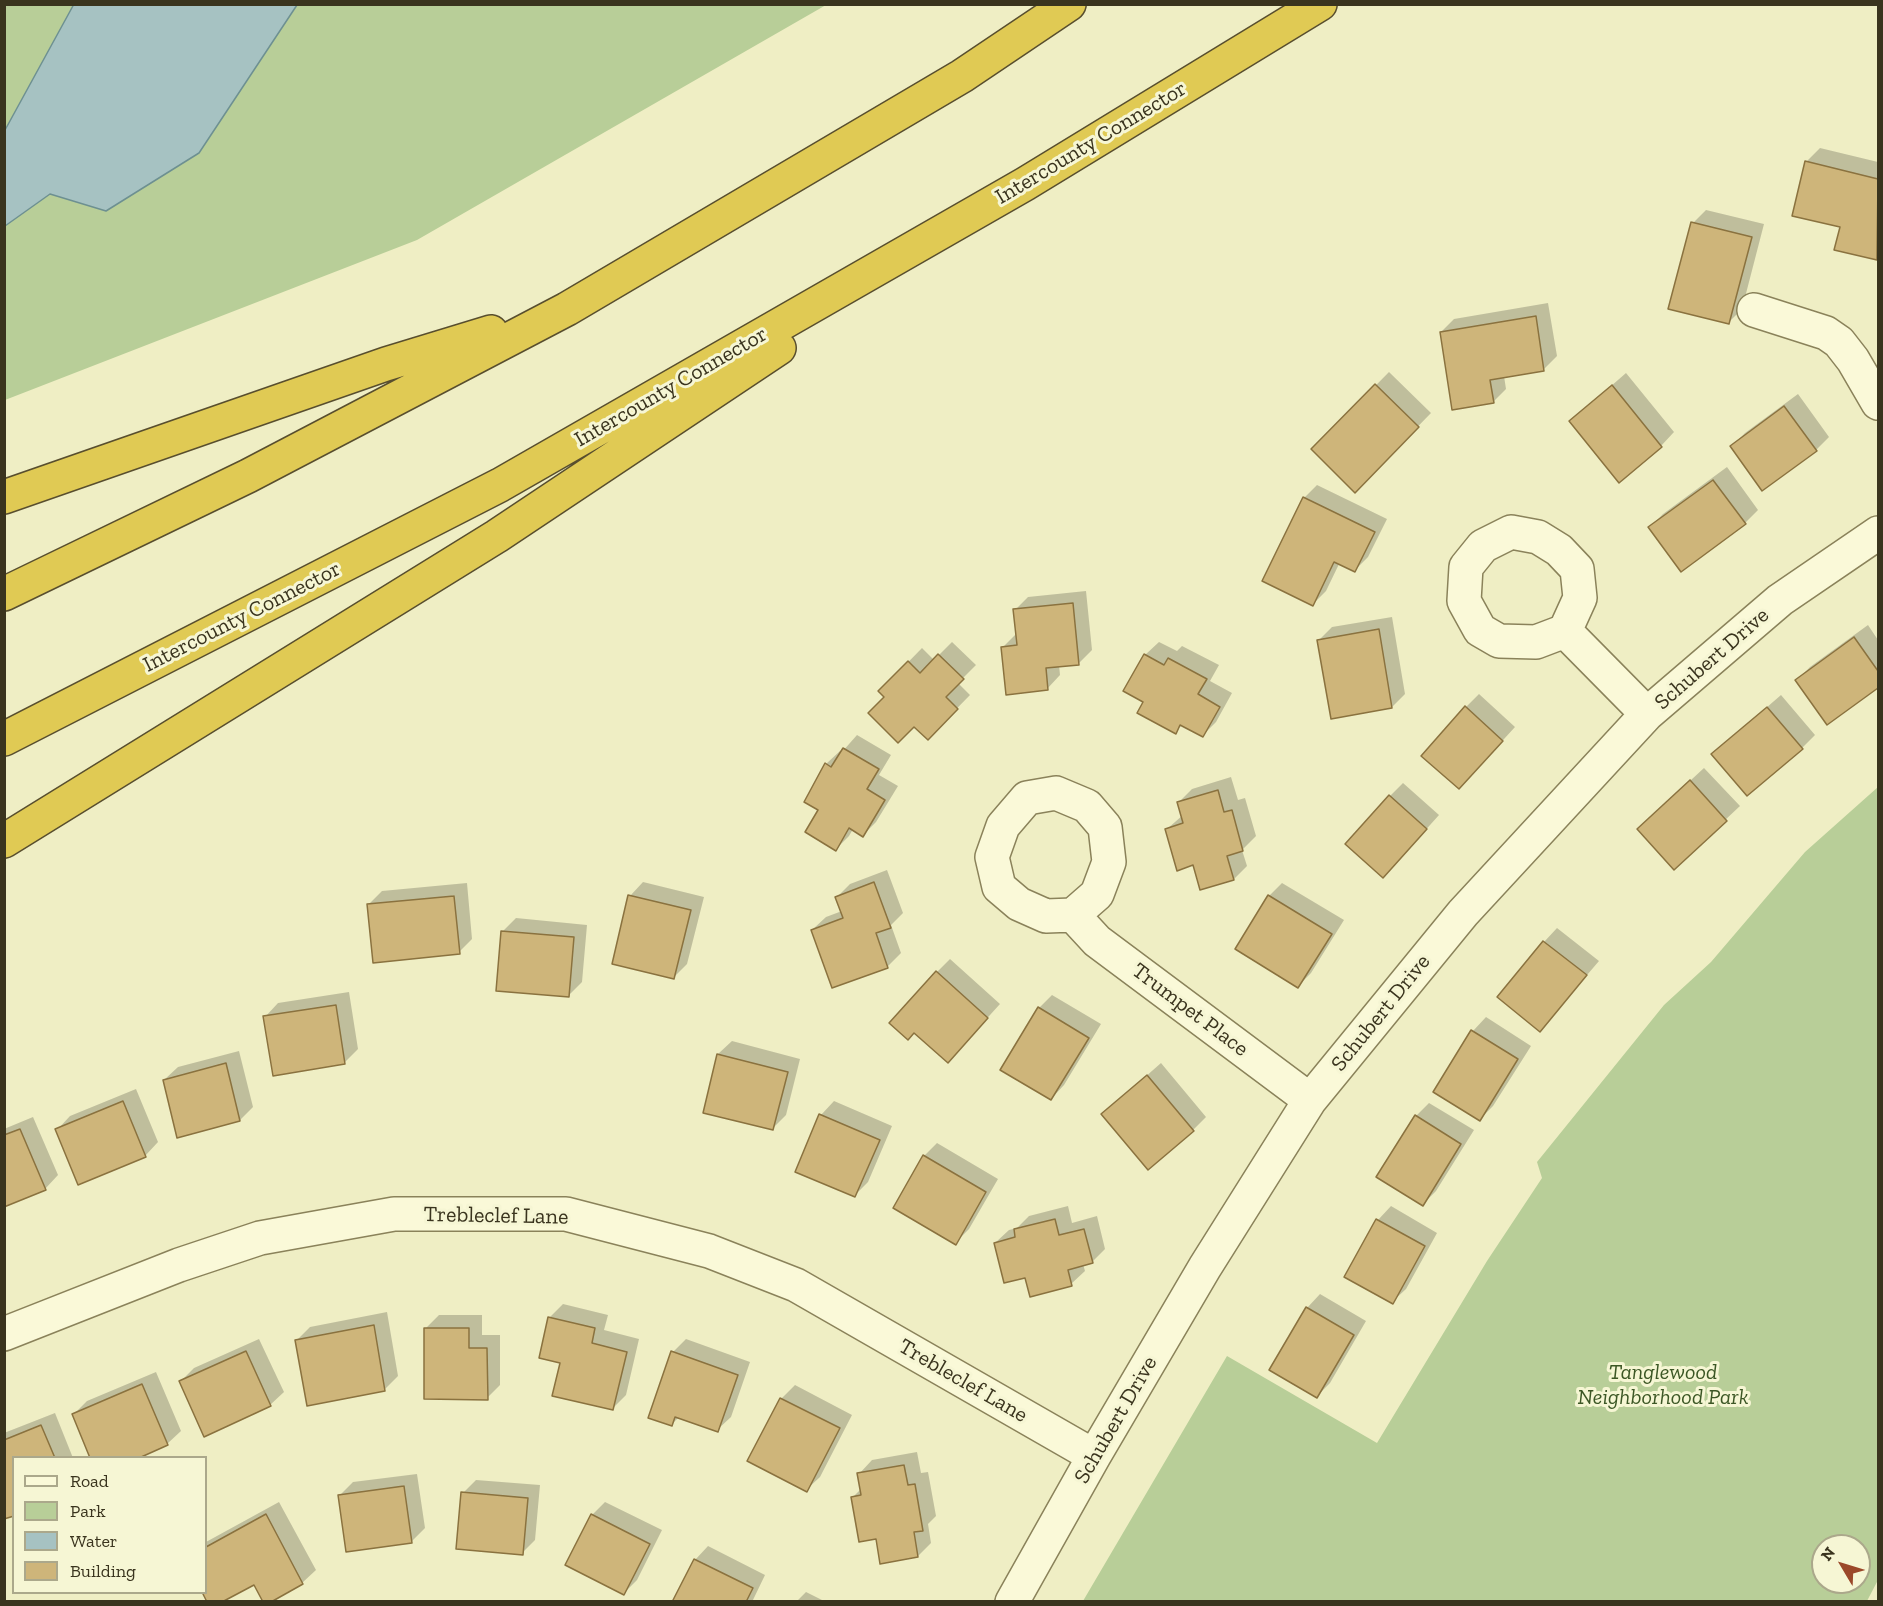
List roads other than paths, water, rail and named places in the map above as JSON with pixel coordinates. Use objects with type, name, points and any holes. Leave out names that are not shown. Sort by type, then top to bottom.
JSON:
[{"type":"highway","points":[[4,594],[248,476],[567,309],[962,76],[1069,4]]},
{"type":"highway","name":"Intercounty Connector","points":[[4,739],[500,485],[1025,184],[1320,4]]},
{"type":"highway","points":[[4,842],[497,536],[1025,184]]},
{"type":"highway","points":[[4,497],[386,364],[567,309]]},
{"type":"street","points":[[1754,310],[1826,333],[1839,342],[1853,360],[1878,404]]},
{"type":"street","name":"Schubert Drive","points":[[1012,1602],[1094,1456],[1205,1267],[1310,1100],[1463,913],[1647,714],[1780,600],[1878,533]]},
{"type":"street","points":[[1565,631],[1647,714]]},
{"type":"street","name":"Trumpet Place","points":[[1073,915],[1097,941],[1310,1100]]},
{"type":"street","name":"Trebleclef Lane","points":[[4,1334],[179,1265],[260,1238],[394,1214],[566,1214],[709,1251],[796,1285],[1094,1456]]},
{"type":"water","points":[[74,4],[297,5],[199,153],[106,211],[50,194],[5,226],[5,130]]},
{"type":"park label","name":"Tanglewood Neighborhood Park","points":[[1663,1386]]}]
